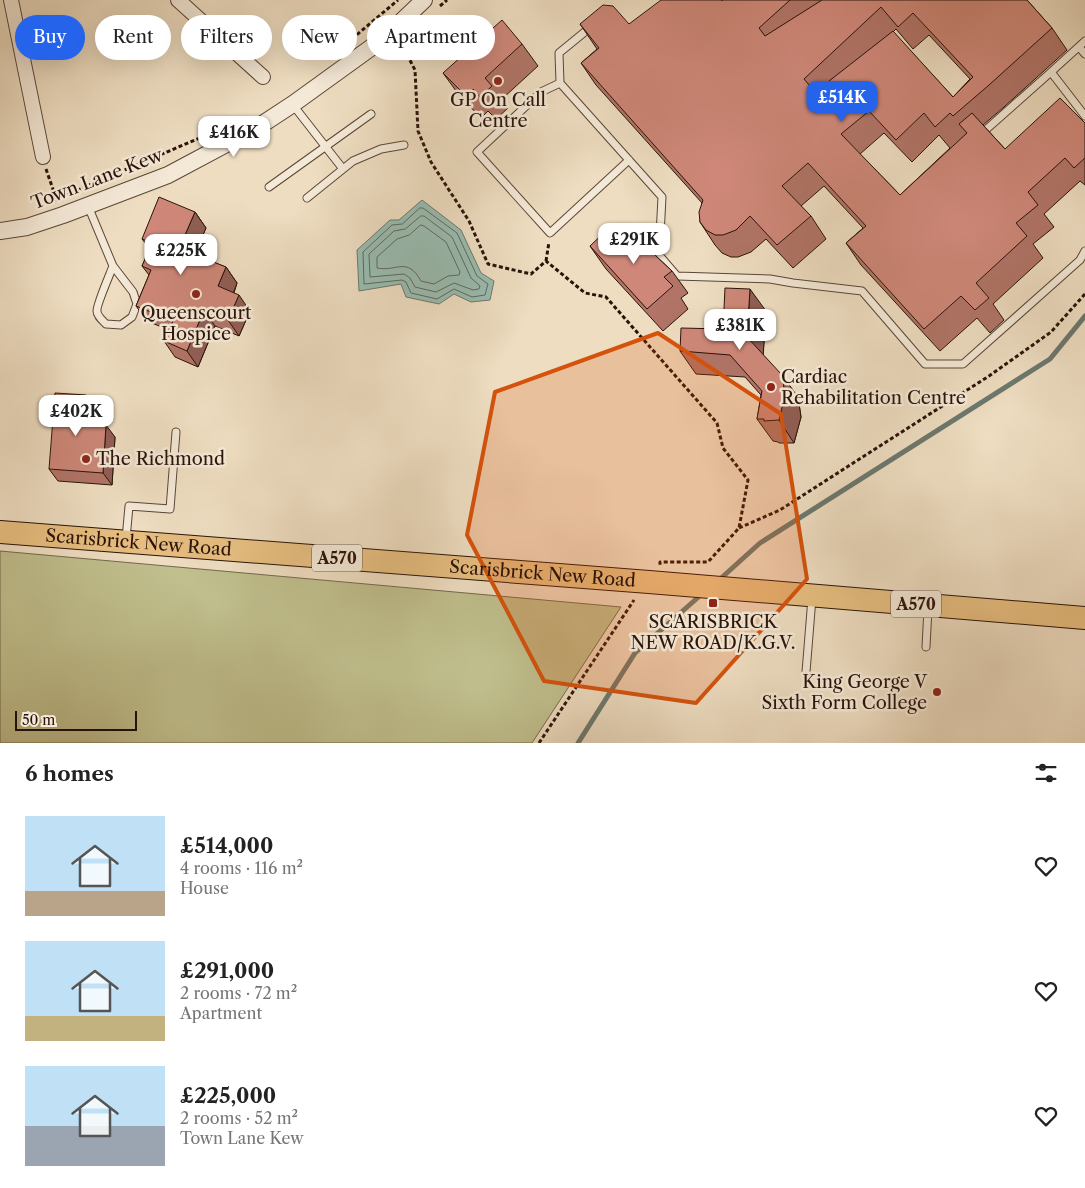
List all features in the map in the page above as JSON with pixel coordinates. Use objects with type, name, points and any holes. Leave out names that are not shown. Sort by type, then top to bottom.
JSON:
[{"type":"highway","name":"Scarisbrick New Road","points":[[0,532],[665,583],[1085,618]]},
{"type":"street","points":[[11,0],[43,157]]},
{"type":"street","points":[[178,0],[263,77]]},
{"type":"street","name":"Town Lane Kew","points":[[0,231],[27,227],[168,175],[258,126],[293,104],[383,39],[422,0]]},
{"type":"lane","points":[[600,20],[559,53],[560,83],[662,197],[659,255],[677,276],[770,279],[862,291],[925,364],[963,364],[1080,260],[1085,251]]},
{"type":"lane","points":[[972,142],[1085,41]]},
{"type":"lane","points":[[1079,47],[1085,54]]},
{"type":"lane","points":[[1051,72],[1085,116]]},
{"type":"lane","points":[[560,83],[541,92],[477,152],[550,233],[629,160]]},
{"type":"lane","points":[[293,104],[343,169]]},
{"type":"lane","points":[[269,187],[371,114]]},
{"type":"lane","points":[[307,198],[353,161],[380,149],[404,145]]},
{"type":"lane","points":[[88,206],[113,266],[134,292],[137,304],[132,317],[121,325],[106,324],[97,314],[96,306],[113,266]]},
{"type":"lane","points":[[126,542],[129,506],[170,509],[176,432]]},
{"type":"lane","points":[[806,672],[813,596]]},
{"type":"lane","points":[[926,647],[928,605]]},
{"type":"path","points":[[357,36],[398,0]]},
{"type":"path","points":[[411,60],[416,70],[418,131],[431,162],[469,221],[488,264],[531,274],[546,261],[584,293],[606,297],[717,422],[723,448],[748,480],[739,528]]},
{"type":"path","points":[[56,199],[211,133]]},
{"type":"path","points":[[43,157],[62,215]]},
{"type":"path","points":[[665,583],[660,562],[708,562],[739,528],[780,510],[989,376],[1051,332],[1085,294]]},
{"type":"path","points":[[539,743],[636,598]]},
{"type":"highlighted area","points":[[658,333],[781,414],[807,579],[696,703],[544,681],[467,535],[495,392]]},
{"type":"shaded area","points":[[0,551],[621,607],[532,743],[0,743]]},
{"type":"water","points":[[422,200],[461,230],[481,273],[494,281],[490,300],[471,302],[454,294],[439,304],[406,297],[401,284],[359,291],[357,250],[390,220],[399,220]]},
{"type":"building","points":[[661,0],[790,0],[759,28],[765,36],[822,0],[1027,0],[1052,28],[953,116],[950,113],[935,127],[924,113],[896,140],[869,111],[841,134],[900,195],[967,133],[959,124],[972,113],[1005,149],[1060,98],[1085,123],[1085,158],[1074,168],[1065,158],[1028,192],[1038,205],[1016,223],[1027,236],[976,283],[989,298],[975,310],[961,296],[924,329],[846,243],[866,226],[808,163],[782,186],[811,216],[777,245],[750,216],[736,230],[723,235],[715,235],[706,230],[700,222],[699,212],[703,200],[581,63],[599,48],[580,24],[603,5],[613,6],[629,24]],"holes":[[[881,7],[898,27],[913,13],[973,77],[953,97],[893,31],[815,92],[804,79]]]},
{"type":"building","points":[[502,20],[522,44],[485,78],[492,86],[480,97],[473,89],[466,96],[443,73],[457,60],[495,60],[495,26]]},
{"type":"building","name":"Queenscourt Hospice","points":[[159,197],[195,212],[182,242],[208,253],[206,259],[226,267],[218,286],[239,295],[228,320],[204,310],[187,351],[164,341],[173,321],[136,306],[151,270],[142,266],[152,243],[142,239]]},
{"type":"building","points":[[629,224],[657,257],[672,271],[664,277],[673,286],[647,309],[590,246],[607,230],[613,237]]},
{"type":"building","points":[[725,288],[750,289],[747,337],[782,375],[785,395],[779,420],[764,421],[764,419],[757,419],[762,391],[730,355],[680,351],[681,328],[723,329]]},
{"type":"building","name":"The Richmond","points":[[55,393],[86,395],[85,417],[96,417],[95,424],[106,425],[103,473],[49,469]]},
{"type":"waterway","points":[[719,580],[760,543],[1050,359],[1085,316]]},
{"type":"waterway","points":[[578,743],[635,653],[703,593]]},
{"type":"place","name":"GP On Call Centre","points":[[498,81]]},
{"type":"place","name":"Queenscourt Hospice","points":[[196,294]]},
{"type":"place","name":"Cardiac Rehabilitation Centre","points":[[771,387]]},
{"type":"place","name":"The Richmond","points":[[86,459]]},
{"type":"place","name":"SCARISBRICK NEW ROAD/K.G.V.","points":[[713,603]]},
{"type":"place","name":"King George V Sixth Form College","points":[[937,692]]}]
